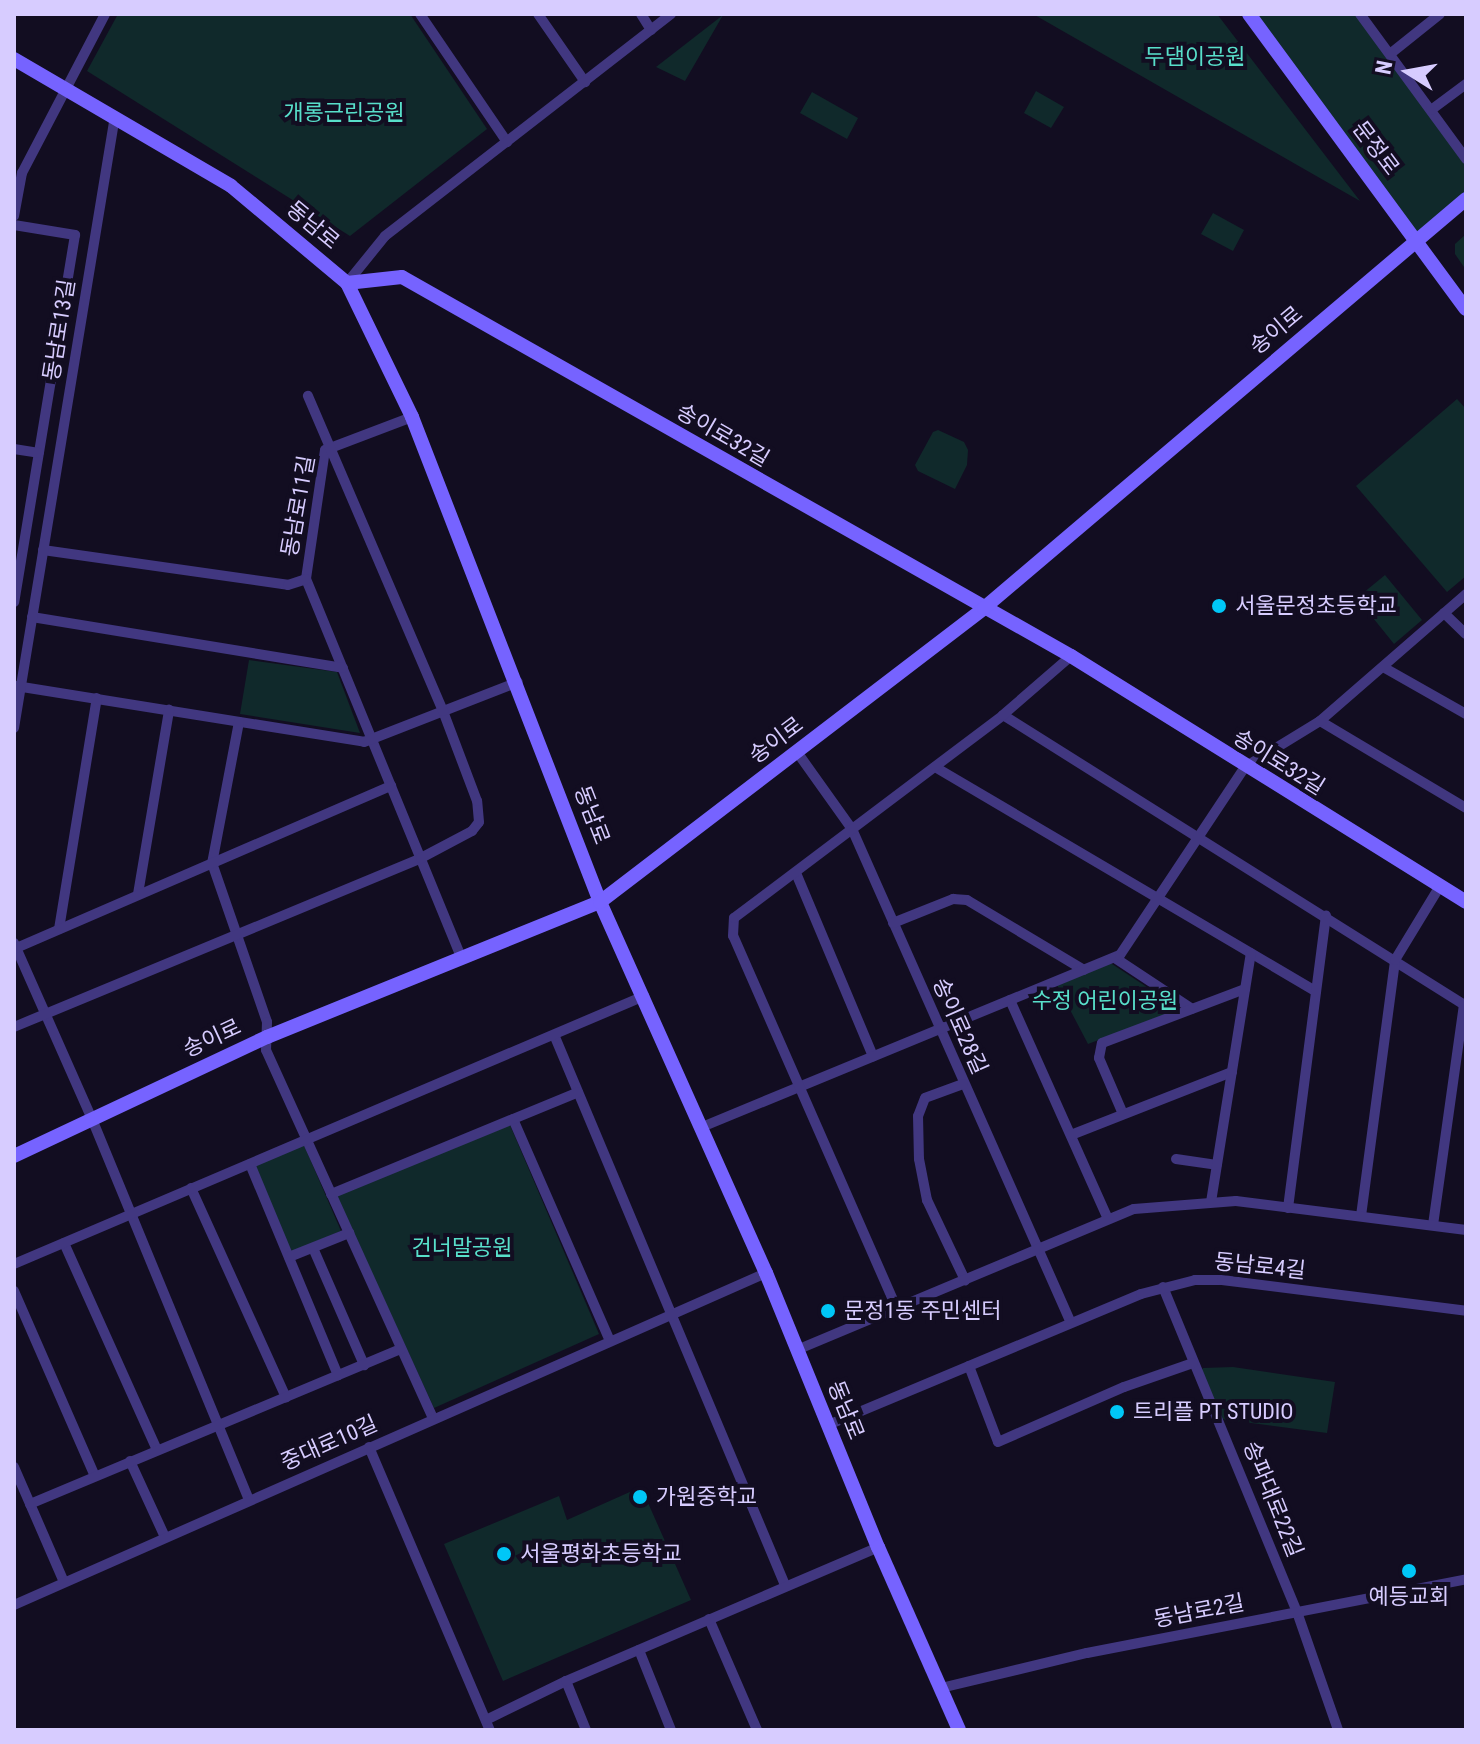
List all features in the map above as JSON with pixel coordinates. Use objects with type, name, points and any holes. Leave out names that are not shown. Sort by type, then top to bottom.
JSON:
[{"type":"main road","name":"문정로","points":[[1249,14],[1466,309]]},
{"type":"main road","name":"동남로","points":[[14,59],[231,186],[347,283],[412,417],[518,682],[600,902],[799,1349],[878,1547],[959,1730]]},
{"type":"main road","name":"송이로","points":[[14,1156],[267,1037],[600,902],[984,608],[1466,199]]},
{"type":"main road","name":"송이로32길","points":[[347,283],[402,277],[1071,656],[1466,902]]},
{"type":"street","points":[[14,216],[22,173],[105,14]]},
{"type":"street","points":[[420,14],[507,142]]},
{"type":"street","points":[[538,14],[585,82]]},
{"type":"street","points":[[641,14],[651,30]]},
{"type":"street","points":[[347,283],[385,236],[671,14]]},
{"type":"street","points":[[1360,14],[1466,159]]},
{"type":"street","points":[[1390,54],[1440,14]]},
{"type":"street","points":[[1431,110],[1466,84]]},
{"type":"street","name":"동남로13길","points":[[14,728],[17,686],[32,617],[115,116]]},
{"type":"street","points":[[14,225],[75,235],[14,602]]},
{"type":"street","points":[[14,1027],[421,858],[472,831],[479,822],[477,801],[443,711],[308,396]]},
{"type":"street","name":"동남로11길","points":[[412,417],[325,450],[306,579],[461,957]]},
{"type":"street","points":[[14,449],[39,453]]},
{"type":"street","points":[[43,550],[288,585],[306,579]]},
{"type":"street","points":[[702,1127],[1120,955],[1245,767],[1320,721],[1466,594]]},
{"type":"street","points":[[1444,613],[1466,634]]},
{"type":"street","points":[[32,617],[343,668]]},
{"type":"street","points":[[897,1309],[733,936],[734,918],[1003,715],[1071,656]]},
{"type":"street","points":[[1383,667],[1466,714]]},
{"type":"street","points":[[17,686],[364,742],[518,682]]},
{"type":"street","points":[[59,929],[97,698]]},
{"type":"street","points":[[138,894],[169,710]]},
{"type":"street","points":[[1003,715],[1465,1005],[1433,1225]]},
{"type":"street","points":[[1320,721],[1466,808]]},
{"type":"street","points":[[239,722],[212,863],[267,1022],[266,1050],[433,1419]]},
{"type":"street","name":"송이로28길","points":[[797,752],[852,829],[1036,1250],[1071,1323]]},
{"type":"street","points":[[935,767],[1316,991]]},
{"type":"street","points":[[249,1500],[92,1119],[15,947],[391,786]]},
{"type":"street","points":[[796,873],[873,1056]]},
{"type":"street","points":[[1361,1216],[1395,960],[1440,886]]},
{"type":"street","points":[[893,923],[953,899],[967,900],[1084,970]]},
{"type":"street","points":[[1288,1208],[1326,915]]},
{"type":"street","points":[[1211,1202],[1251,953]]},
{"type":"street","points":[[1115,958],[1192,1009]]},
{"type":"street","points":[[1123,1114],[1099,1058],[1102,1043],[1245,989]]},
{"type":"street","points":[[14,1264],[555,1037],[644,996]]},
{"type":"street","points":[[1010,1000],[1108,1219]]},
{"type":"street","points":[[555,1037],[785,1585]]},
{"type":"street","points":[[1071,1135],[1232,1072]]},
{"type":"street","points":[[963,1084],[925,1098],[918,1116],[919,1159],[927,1200],[965,1280]]},
{"type":"street","points":[[331,1194],[578,1092]]},
{"type":"street","points":[[513,1119],[610,1341]]},
{"type":"street","points":[[1176,1159],[1217,1165]]},
{"type":"street","points":[[250,1164],[338,1375]]},
{"type":"street","points":[[191,1188],[286,1397]]},
{"type":"street","points":[[799,1349],[1134,1209],[1211,1202],[1361,1216],[1466,1230]]},
{"type":"street","points":[[289,1257],[349,1233]]},
{"type":"street","points":[[64,1243],[157,1450]]},
{"type":"street","points":[[313,1248],[364,1365]]},
{"type":"street","name":"중대로10길","points":[[14,1605],[766,1273]]},
{"type":"street","name":"동남로4길","points":[[828,1425],[1071,1323],[1163,1287],[1195,1280],[1222,1280],[1466,1311]]},
{"type":"street","name":"송파대로22길","points":[[1163,1287],[1297,1612],[1338,1730]]},
{"type":"street","points":[[14,1291],[95,1476]]},
{"type":"street","points":[[30,1504],[401,1349]]},
{"type":"street","points":[[969,1366],[998,1442],[1124,1387],[1193,1363]]},
{"type":"street","points":[[369,1447],[488,1725],[566,1681],[878,1547]]},
{"type":"street","points":[[130,1461],[165,1537]]},
{"type":"street","points":[[14,1467],[64,1582]]},
{"type":"street","name":"동남로2길","points":[[941,1688],[1087,1653],[1466,1579]]},
{"type":"street","points":[[709,1619],[757,1730]]},
{"type":"street","points":[[639,1650],[671,1730]]},
{"type":"street","points":[[566,1681],[586,1730]]},
{"type":"green space","name":"개롱근린공원","points":[[118,14],[410,14],[487,129],[350,236],[87,71]]},
{"type":"green space","name":"두댐이공원","points":[[1033,14],[1217,14],[1360,201]]},
{"type":"green space","points":[[1249,14],[1360,14],[1466,159],[1466,199],[1417,239]]},
{"type":"green space","points":[[723,15],[685,81],[656,67]]},
{"type":"green space","points":[[1036,91],[1064,107],[1051,128],[1024,113]]},
{"type":"green space","points":[[812,92],[858,118],[847,139],[800,113]]},
{"type":"green space","points":[[1213,213],[1244,230],[1233,251],[1201,234]]},
{"type":"green space","points":[[1466,234],[1466,270],[1455,254],[1455,244]]},
{"type":"green space","points":[[1457,399],[1466,409],[1466,576],[1447,592],[1356,486]]},
{"type":"green space","points":[[938,430],[964,442],[968,450],[967,465],[955,489],[918,471],[915,465],[933,432]]},
{"type":"green space","points":[[1385,575],[1422,620],[1394,644],[1357,598]]},
{"type":"green space","points":[[249,660],[337,672],[360,733],[240,714]]},
{"type":"green space","name":"수정 어린이공원","points":[[1109,962],[1180,1009],[1088,1044],[1057,985]]},
{"type":"green space","name":"건너말공원","points":[[510,1125],[599,1334],[434,1408],[336,1196]]},
{"type":"green space","points":[[304,1145],[341,1231],[291,1252],[254,1165]]},
{"type":"green space","points":[[1233,1367],[1335,1382],[1327,1433],[1221,1419],[1201,1371],[1203,1368]]},
{"type":"green space","points":[[641,1487],[691,1600],[503,1681],[444,1544],[559,1496],[567,1520]]},
{"type":"place","name":"서울문정초등학교","points":[[1219,606]]},
{"type":"place","name":"문정1동 주민센터","points":[[828,1311]]},
{"type":"place","name":"트리플 PT STUDIO","points":[[1117,1412]]},
{"type":"place","name":"가원중학교","points":[[640,1497]]},
{"type":"place","name":"서울평화초등학교","points":[[504,1554]]},
{"type":"place","name":"예등교회","points":[[1409,1571]]}]
